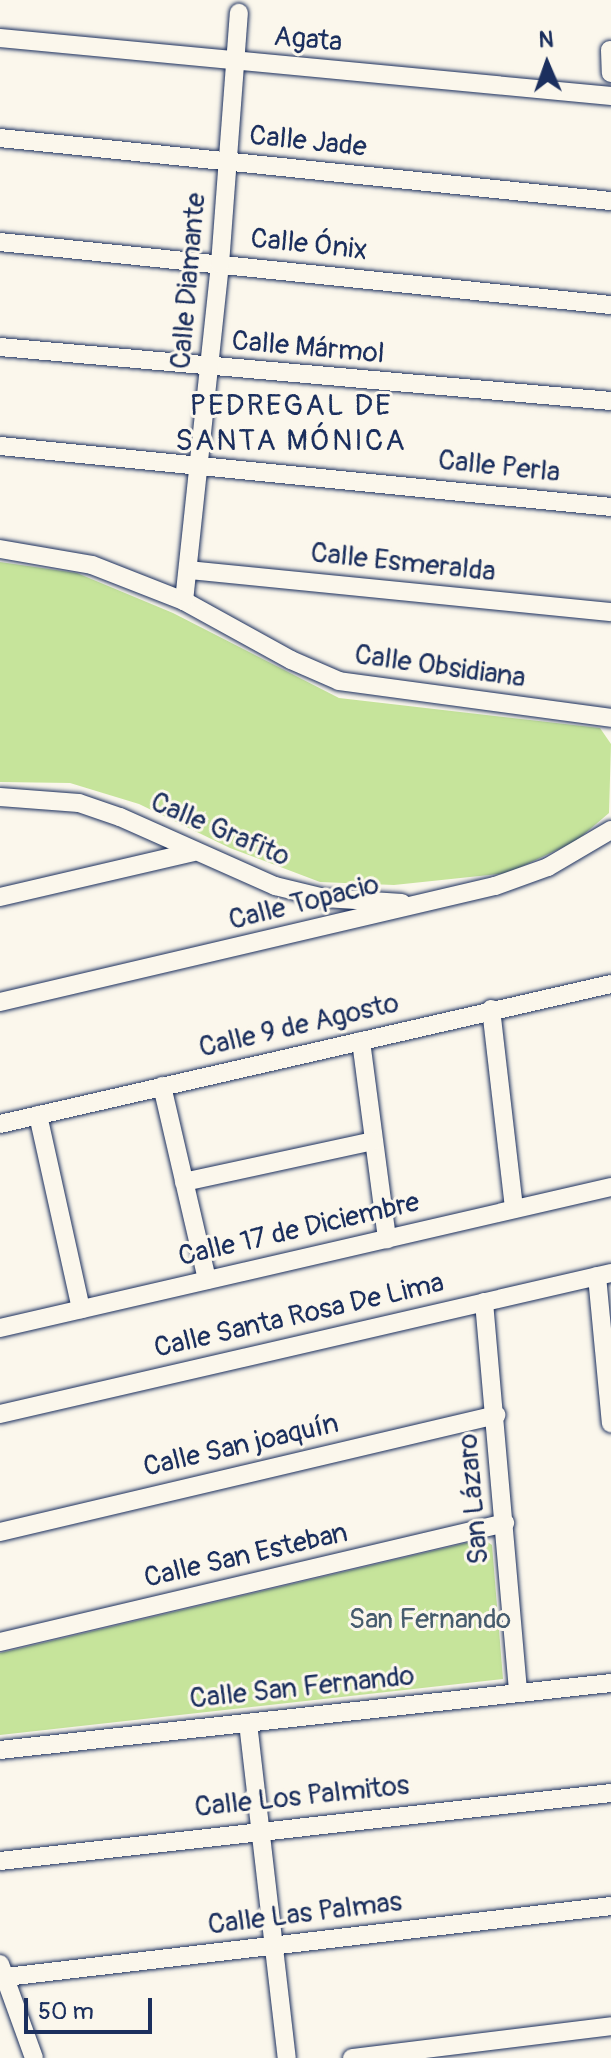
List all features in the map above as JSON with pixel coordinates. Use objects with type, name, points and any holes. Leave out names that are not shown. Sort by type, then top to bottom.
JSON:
[{"type":"street","name":"Calle Diamante","points":[[184,601],[201,467],[220,264],[239,13]]},
{"type":"street","name":"Agata","points":[[0,38],[611,96]]},
{"type":"street","points":[[610,50],[611,73]]},
{"type":"street","name":"Calle Jade","points":[[0,138],[611,201]]},
{"type":"street","name":"Calle Ónix","points":[[0,242],[611,305]]},
{"type":"street","name":"Calle Mármol","points":[[0,347],[210,368],[611,401]]},
{"type":"street","name":"Calle Perla","points":[[0,446],[611,507]]},
{"type":"street","name":"Calle Obsidiana","points":[[0,549],[92,565],[184,601],[291,660],[339,681],[611,718]]},
{"type":"street","name":"Calle Esmeralda","points":[[189,570],[611,612]]},
{"type":"street","name":"Calle Grafito","points":[[0,797],[79,803],[120,817],[275,886],[325,898],[421,904]]},
{"type":"street","name":"Calle Topacio","points":[[0,1002],[495,886],[548,867],[611,830]]},
{"type":"street","points":[[0,897],[193,852]]},
{"type":"street","name":"Calle 9 de Agosto","points":[[0,1124],[491,1009],[611,984]]},
{"type":"street","points":[[491,1009],[514,1209]]},
{"type":"street","points":[[361,1041],[387,1239]]},
{"type":"street","points":[[162,1086],[207,1280]]},
{"type":"street","points":[[38,1115],[81,1309]]},
{"type":"street","points":[[184,1182],[373,1141]]},
{"type":"street","name":"Calle 17 de Diciembre","points":[[0,1328],[611,1187]]},
{"type":"street","points":[[604,1274],[611,1423]]},
{"type":"street","name":"Calle Santa Rosa De Lima","points":[[0,1414],[604,1274]]},
{"type":"street","name":"San Lázaro","points":[[484,1302],[518,1693]]},
{"type":"street","name":"Calle San joaquín","points":[[0,1532],[496,1415]]},
{"type":"street","name":"Calle San Esteban","points":[[0,1642],[505,1523]]},
{"type":"street","name":"Calle San Fernando","points":[[0,1750],[611,1683]]},
{"type":"street","points":[[248,1723],[287,2058]]},
{"type":"street","name":"Calle Los Palmitos","points":[[0,1861],[261,1829],[611,1793]]},
{"type":"street","name":"Calle Las Palmas","points":[[3,1971],[274,1947],[611,1906]]},
{"type":"street","points":[[3,1971],[34,2058]]},
{"type":"street","points":[[352,2058],[611,2026]]},
{"type":"green space","points":[[0,562],[77,573],[173,613],[339,698],[600,728],[611,744],[609,813],[576,841],[508,873],[394,885],[320,882],[230,848],[139,804],[70,783],[0,782]]},
{"type":"green space","name":"San Fernando","points":[[483,1539],[492,1545],[503,1679],[0,1735],[0,1653]]},
{"type":"district","name":"PEDREGAL DE SANTA MÓNICA","points":[[291,423]]}]
